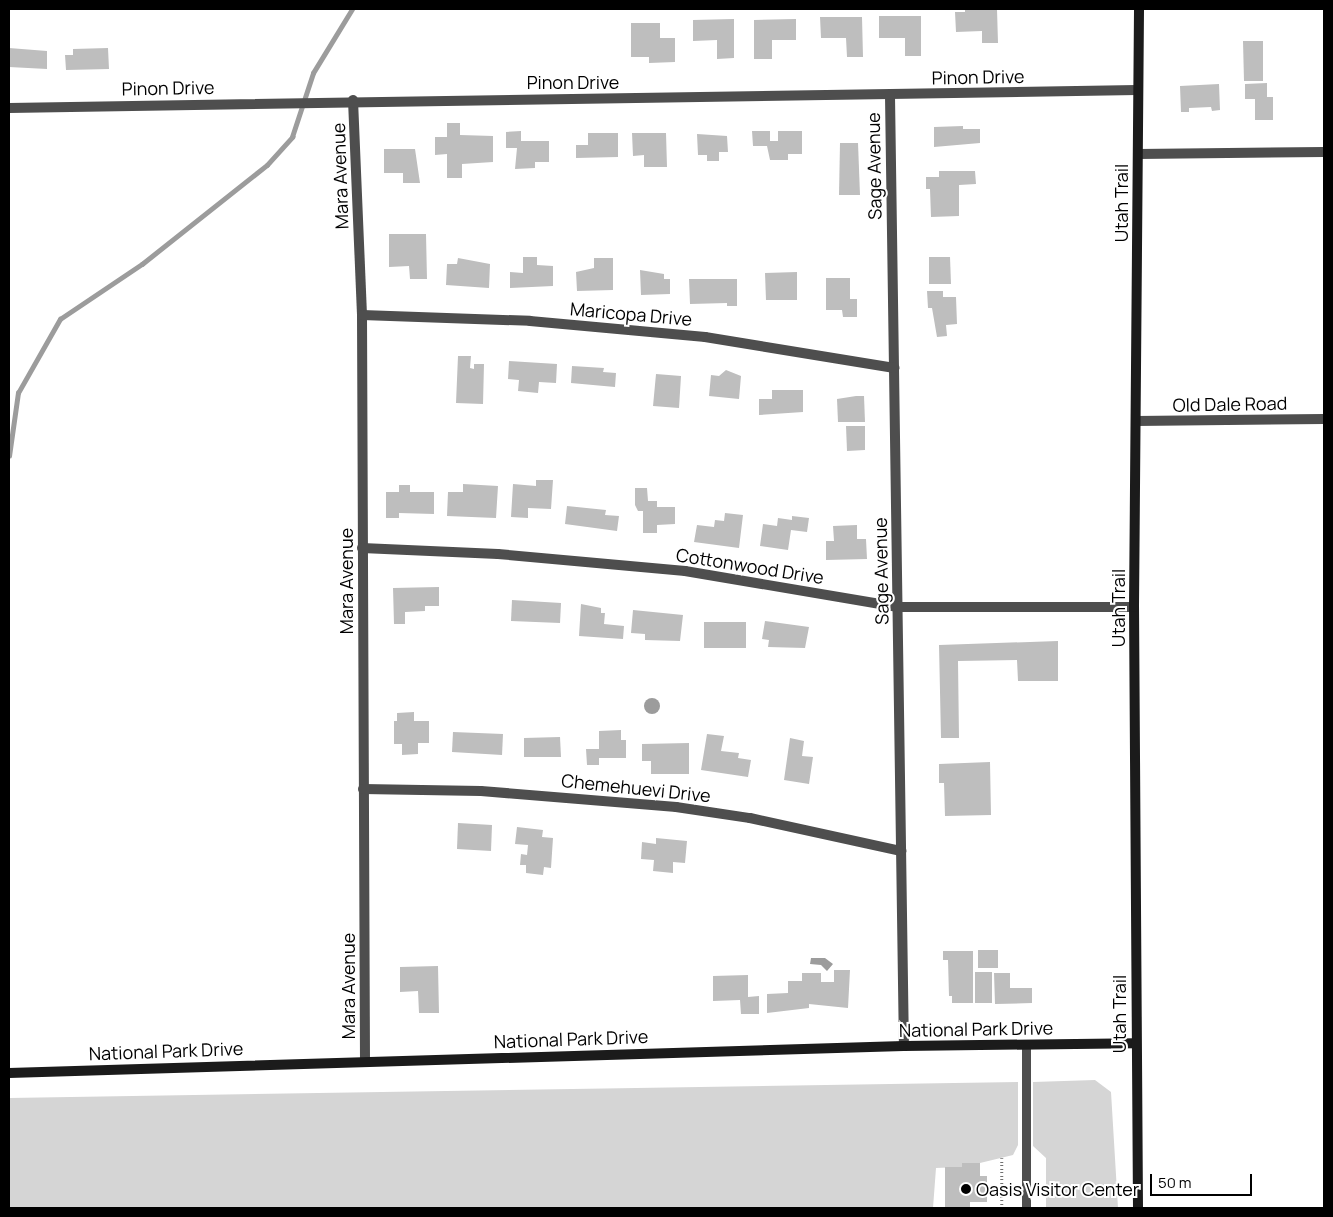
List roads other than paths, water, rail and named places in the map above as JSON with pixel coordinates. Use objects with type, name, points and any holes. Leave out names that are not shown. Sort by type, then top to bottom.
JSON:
[{"type":"main road","name":"Utah Trail","points":[[1138,9],[1134,607],[1135,1043],[1138,1208]]},
{"type":"main road","name":"National Park Drive","points":[[9,1073],[904,1046],[1135,1043]]},
{"type":"street","name":"Pinon Drive","points":[[9,108],[353,100],[890,96],[1138,90]]},
{"type":"street","name":"Sage Avenue","points":[[890,96],[904,1046]]},
{"type":"street","name":"Mara Avenue","points":[[353,100],[362,315],[365,1061]]},
{"type":"street","points":[[1138,154],[1324,152]]},
{"type":"street","name":"Maricopa Drive","points":[[362,315],[530,321],[695,336],[894,368]]},
{"type":"street","name":"Old Dale Road","points":[[1136,421],[1324,419]]},
{"type":"street","name":"Cottonwood Drive","points":[[362,548],[498,554],[685,570],[898,607],[1134,607]]},
{"type":"street","name":"Chemehuevi Drive","points":[[364,789],[482,791],[676,807],[750,818],[901,851]]},
{"type":"lane","points":[[1026,1045],[1026,1208]]},
{"type":"waterway","points":[[9,456],[18,393],[60,319],[142,264],[267,165],[292,137],[313,73],[352,9]]},
{"type":"place","name":"Oasis Visitor Center","points":[[966,1189]]}]
